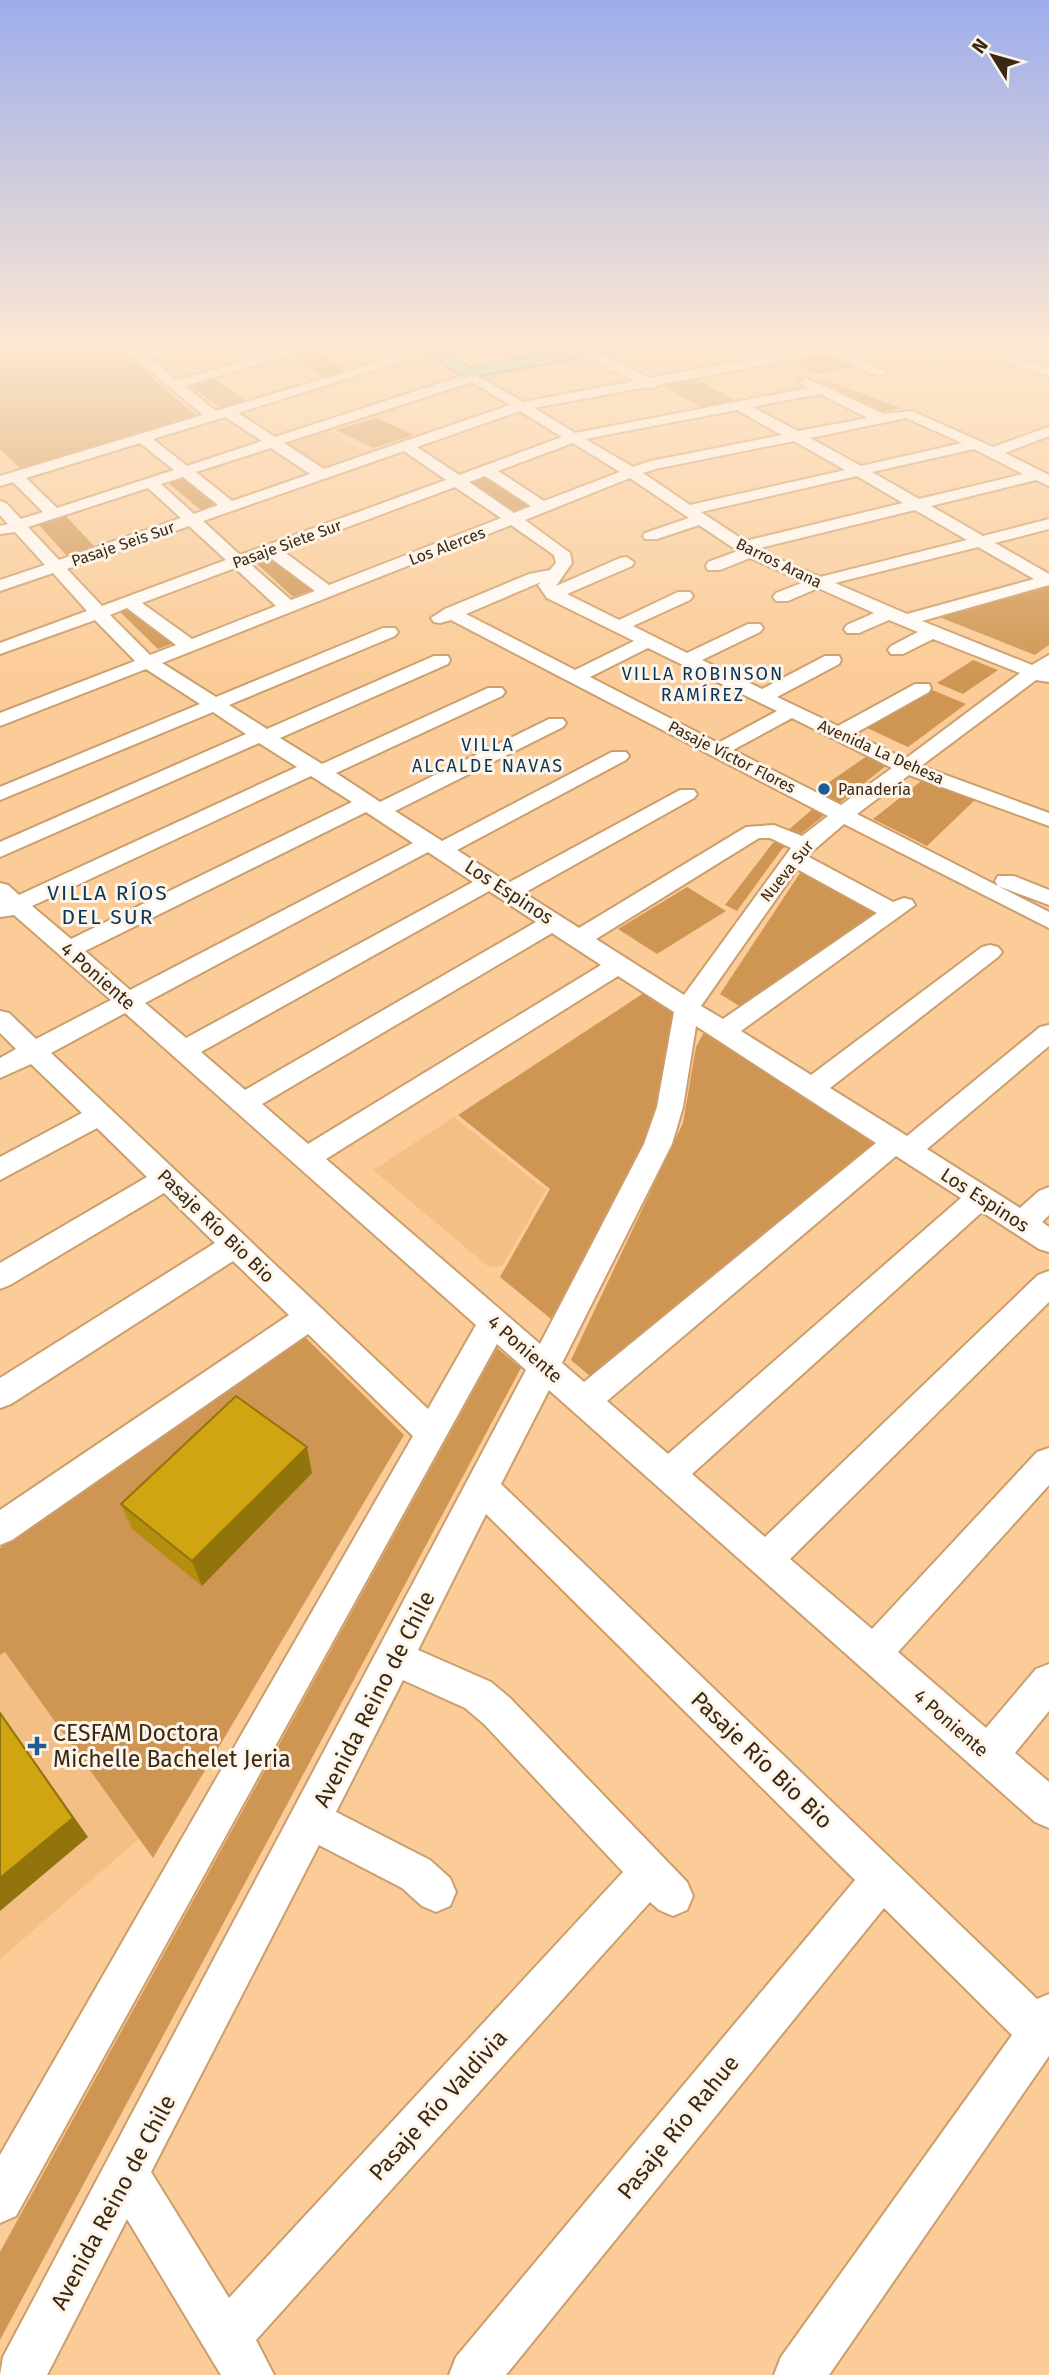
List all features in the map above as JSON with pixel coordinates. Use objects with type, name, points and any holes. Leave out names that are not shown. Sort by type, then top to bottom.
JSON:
[{"type":"street","points":[[0,481],[87,455]]},
{"type":"street","points":[[165,455],[230,507]]},
{"type":"street","points":[[0,532],[238,455]]},
{"type":"street","points":[[291,455],[322,475]]},
{"type":"street","name":"Pasaje Seis Sur","points":[[0,586],[380,455]]},
{"type":"street","points":[[419,455],[564,556],[564,563],[547,585],[554,594],[626,562]]},
{"type":"street","name":"Pasaje Siete Sur","points":[[0,649],[528,455]]},
{"type":"street","name":"Barros Arana","points":[[603,455],[746,550],[932,632],[1044,670]]},
{"type":"street","name":"Los Alerces","points":[[0,720],[632,472],[651,465],[702,455]]},
{"type":"street","points":[[829,455],[1048,580]]},
{"type":"street","points":[[651,536],[695,514],[929,455]]},
{"type":"street","points":[[999,455],[1043,478]]},
{"type":"street","points":[[486,470],[544,508]]},
{"type":"street","points":[[16,476],[54,514]]},
{"type":"street","points":[[714,566],[746,550],[917,505],[1043,478]]},
{"type":"street","points":[[151,483],[289,608]]},
{"type":"street","name":"Los Espinos","points":[[0,506],[99,613],[149,662],[1049,1241]]},
{"type":"street","points":[[782,597],[819,582],[1049,524]]},
{"type":"street","points":[[271,550],[328,592]]},
{"type":"street","name":"Pasaje Víctor Flores","points":[[554,574],[539,576],[444,617],[575,677],[1049,921]]},
{"type":"street","points":[[908,621],[924,613],[1048,580]]},
{"type":"street","name":"Avenida La Dehesa","points":[[554,594],[906,767],[1049,820]]},
{"type":"street","points":[[618,626],[684,596]]},
{"type":"street","points":[[130,602],[190,646]]},
{"type":"street","points":[[853,629],[889,613]]},
{"type":"street","points":[[687,660],[754,628]]},
{"type":"street","points":[[0,794],[388,632]]},
{"type":"street","points":[[897,650],[932,632]]},
{"type":"street","points":[[575,677],[648,641]]},
{"type":"street","points":[[0,850],[441,660]]},
{"type":"street","points":[[762,697],[832,660]]},
{"type":"street","name":"Nueva Sur","points":[[687,1008],[799,852],[843,814],[906,767],[1044,670]]},
{"type":"street","points":[[839,734],[922,688]]},
{"type":"street","points":[[6,903],[495,692]]},
{"type":"street","points":[[719,750],[791,711]]},
{"type":"street","points":[[68,950],[556,723]]},
{"type":"street","points":[[0,1069],[437,846],[620,757]]},
{"type":"street","points":[[183,1051],[500,886],[687,794]]},
{"type":"street","points":[[580,938],[754,832],[774,831],[799,852],[899,908],[723,1031]]},
{"type":"street","points":[[930,859],[940,857],[954,861],[1049,898]]},
{"type":"street","name":"4 Poniente","points":[[6,903],[68,950],[128,1002],[1049,1808]]},
{"type":"street","points":[[243,1102],[554,922]]},
{"type":"street","points":[[812,1088],[990,952]]},
{"type":"street","points":[[307,1158],[620,964]]},
{"type":"street","name":"Avenida Reino de Chile","points":[[22,2375],[483,1488],[665,1127],[687,1008]]},
{"type":"street","name":"Pasaje Río Bio Bio","points":[[0,1019],[431,1433]]},
{"type":"street","points":[[584,1401],[902,1146],[1049,1033]]},
{"type":"street","points":[[0,1170],[100,1115]]},
{"type":"street","points":[[0,1277],[166,1178]]},
{"type":"street","points":[[668,1475],[981,1197]]},
{"type":"street","points":[[1022,1223],[1049,1198]]},
{"type":"street","points":[[0,1395],[235,1245]]},
{"type":"street","points":[[765,1560],[1049,1283]]},
{"type":"street","points":[[0,1530],[310,1317]]},
{"type":"street","points":[[0,2200],[494,1322]]},
{"type":"street","points":[[873,1654],[1049,1462]]},
{"type":"street","name":"Pasaje Río Bio Bio","points":[[483,1488],[883,1878],[1045,2024]]},
{"type":"street","name":"Pasaje Río Valdivia","points":[[238,2356],[662,1884],[497,1710],[478,1695],[395,1658]]},
{"type":"street","points":[[988,1755],[1049,1682]]},
{"type":"street","points":[[311,1820],[416,1874],[436,1892]]},
{"type":"street","name":"Pasaje Río Rahue","points":[[474,2375],[883,1878]]},
{"type":"street","points":[[799,2375],[1045,2024]]},
{"type":"street","points":[[127,2176],[238,2356]]},
{"type":"shaded area","points":[[6,455],[74,455],[31,468],[20,468]]},
{"type":"shaded area","points":[[303,455],[356,455],[322,467]]},
{"type":"shaded area","points":[[486,474],[534,505],[508,515],[461,483]]},
{"type":"shaded area","points":[[183,476],[222,505],[203,512],[166,481]]},
{"type":"shaded area","points":[[64,514],[95,547],[67,556],[37,523]]},
{"type":"shaded area","points":[[283,549],[326,585],[293,597],[253,560]]},
{"type":"shaded area","points":[[1049,584],[1049,645],[1035,655],[934,615]]},
{"type":"shaded area","points":[[141,603],[187,638],[158,649],[119,611]]},
{"type":"shaded area","points":[[973,660],[998,670],[963,694],[937,683]]},
{"type":"shaded area","points":[[930,689],[966,704],[908,747],[865,727]]},
{"type":"shaded area","points":[[867,756],[887,765],[782,849],[737,911],[725,905],[772,844],[829,795],[819,789]]},
{"type":"shaded area","points":[[925,778],[978,797],[927,846],[873,819]]},
{"type":"shaded area","points":[[802,870],[880,912],[744,1009],[720,994]]},
{"type":"shaded area","points":[[687,887],[726,911],[657,954],[618,929]]},
{"type":"shaded area","points":[[653,987],[676,1005],[665,1085],[652,1126],[551,1319],[500,1277],[550,1189],[458,1115]]},
{"type":"shaded area","points":[[704,1032],[878,1143],[591,1377],[571,1360],[683,1123],[696,1047]]},
{"type":"shaded area","points":[[454,1117],[546,1190],[502,1266],[489,1267],[373,1170]]},
{"type":"shaded area","points":[[304,1336],[404,1435],[153,1858],[5,1652],[0,1655],[0,1548]]},
{"type":"shaded area","points":[[497,1348],[521,1368],[0,2340],[0,2252]]},
{"type":"shaded area","name":"CESFAM Doctora Michelle Bachelet Jeria","points":[[5,1652],[141,1837],[0,1959],[0,1655]]},
{"type":"building","points":[[236,1396],[307,1447],[192,1561],[121,1504]]},
{"type":"building","points":[[0,1713],[73,1818],[0,1878]]},
{"type":"place","name":"Panadería","points":[[824,789]]},
{"type":"place","name":"CESFAM Doctora Michelle Bachelet Jeria","points":[[37,1746]]},
{"type":"district","name":"VILLA ROBINSON RAMÍREZ","points":[[703,684]]},
{"type":"district","name":"VILLA ALCALDE NAVAS","points":[[488,755]]},
{"type":"district","name":"VILLA RÍOS DEL SUR","points":[[108,905]]}]
